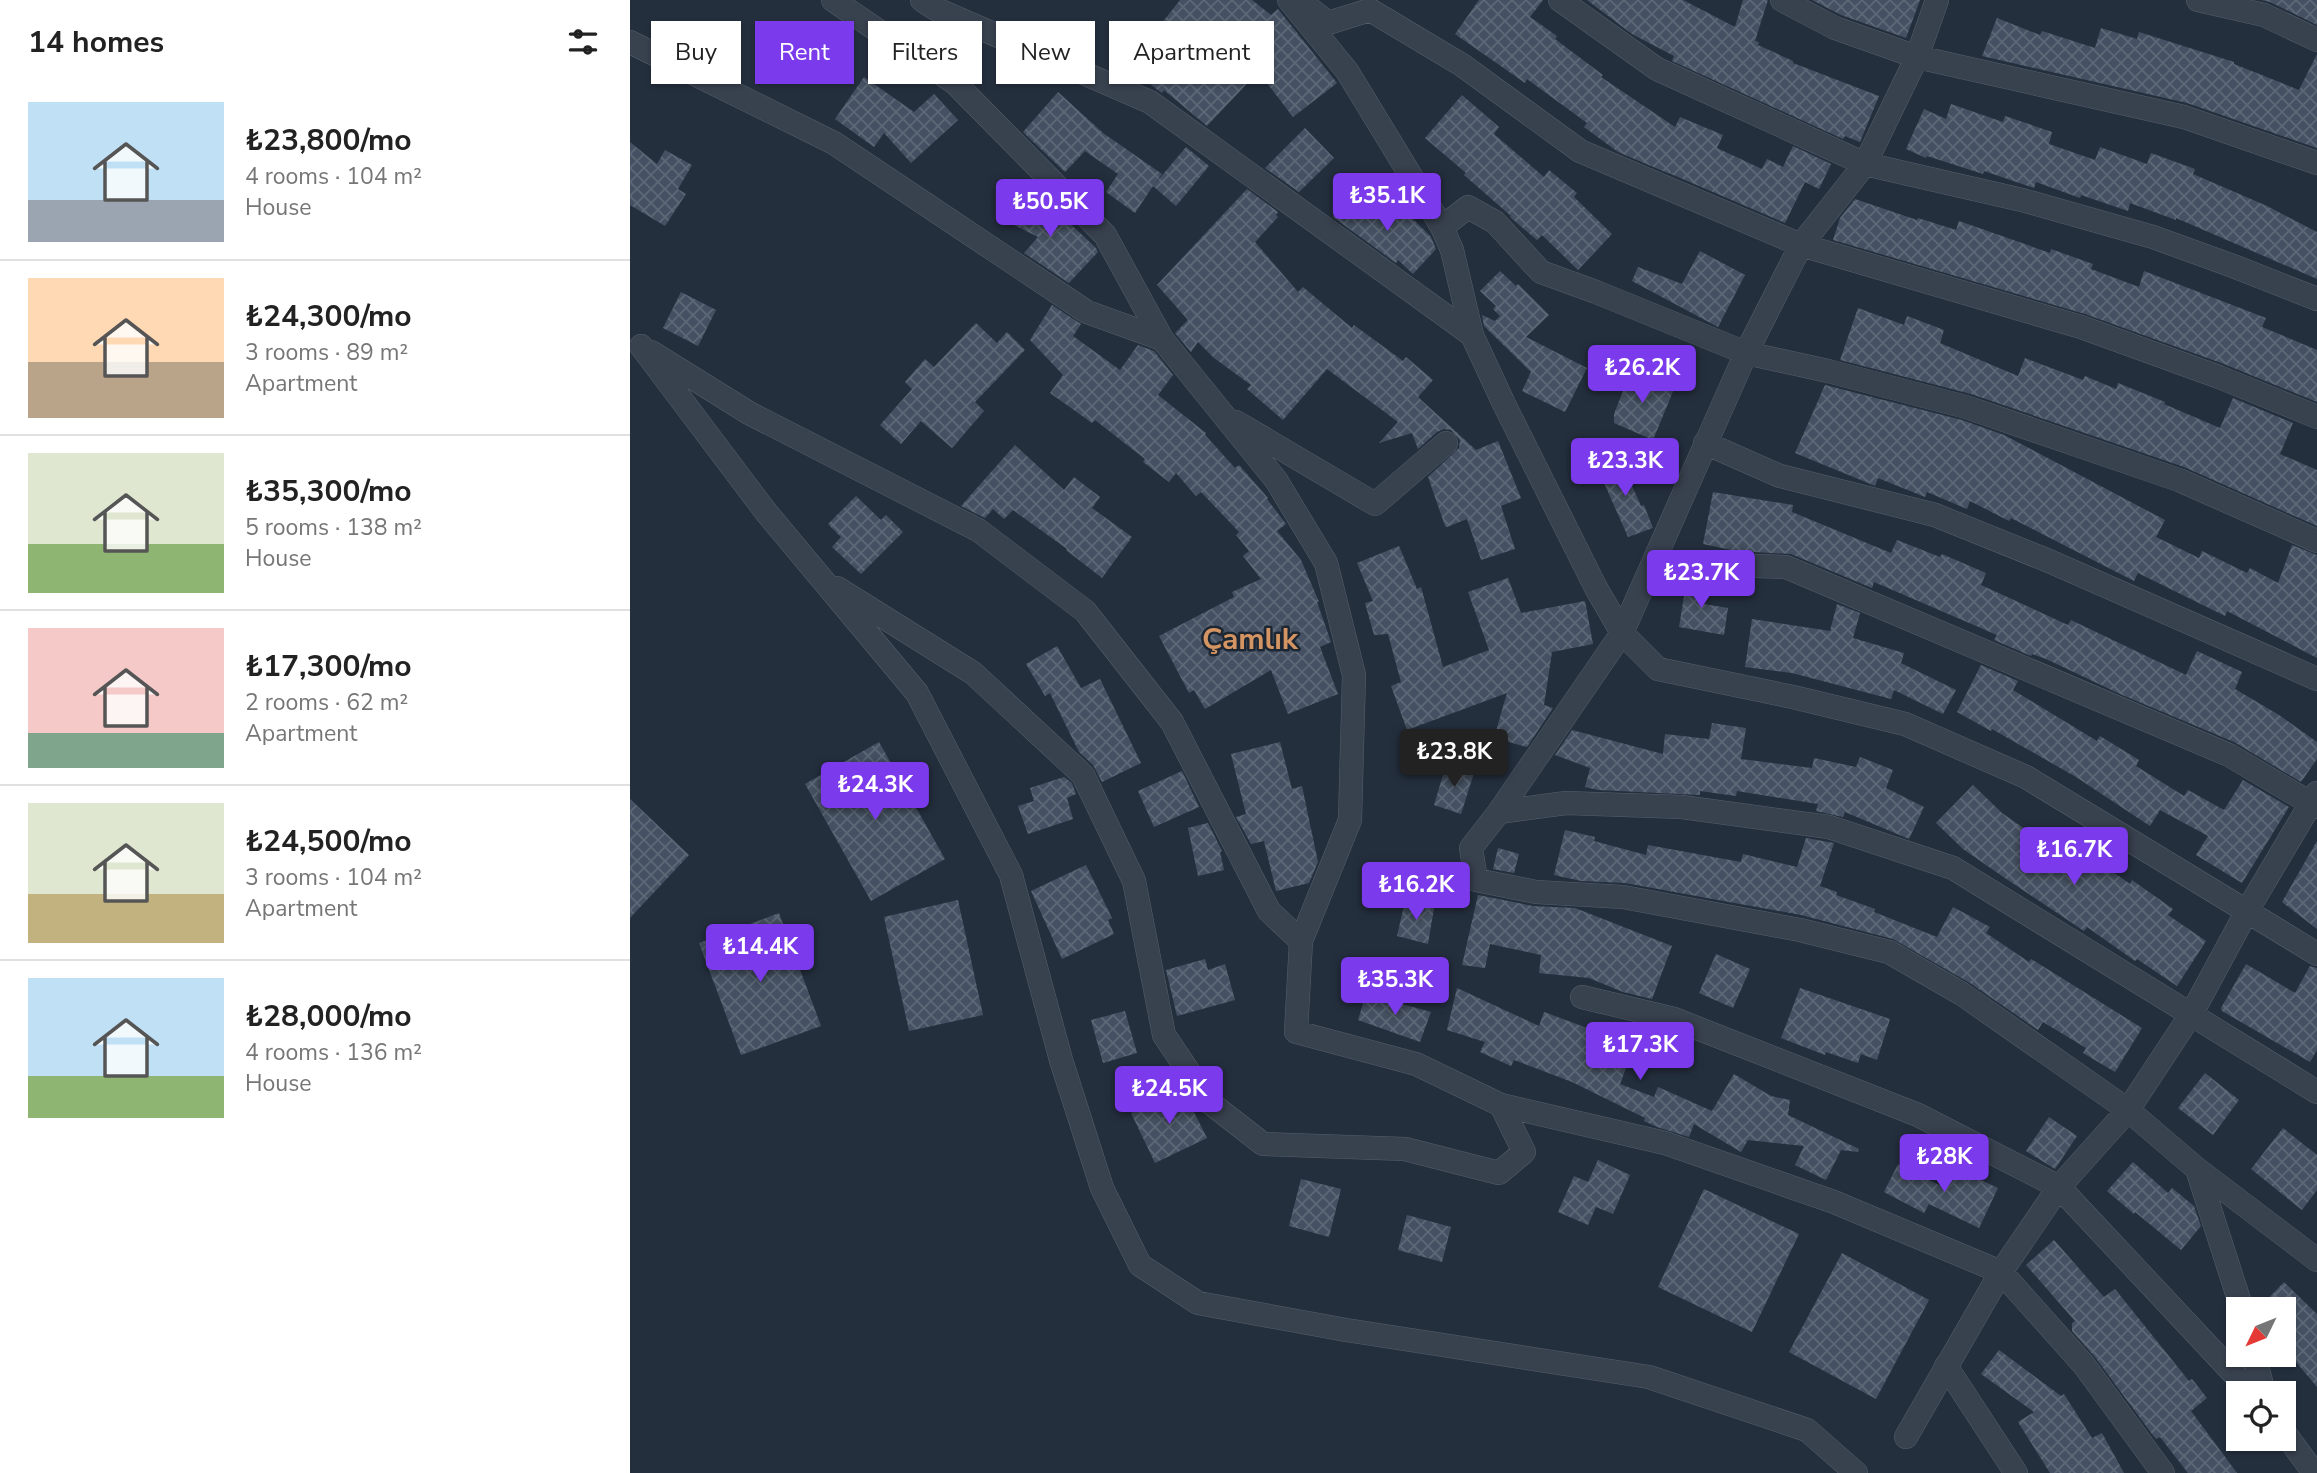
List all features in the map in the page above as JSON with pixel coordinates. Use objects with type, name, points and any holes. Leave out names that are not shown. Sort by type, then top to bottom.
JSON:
[{"type":"street","points":[[834,0],[955,83],[1105,235],[1162,339],[1276,480],[1326,563],[1354,676],[1350,820],[1301,941],[1296,1032],[1416,1064],[1501,1105],[1665,1143],[1834,1202],[2001,1272],[2084,1364],[2163,1473]]},
{"type":"street","points":[[922,0],[934,8],[1150,102],[1472,335]]},
{"type":"street","points":[[1289,0],[1347,71],[1442,227],[1452,250],[1472,335],[1504,404],[1596,589],[1622,633],[1658,669],[1905,724],[2014,772],[2317,954]]},
{"type":"street","points":[[1299,0],[1328,23],[1370,10],[1462,65],[1580,151],[1801,245],[2081,327],[2219,377],[2317,417]]},
{"type":"street","points":[[1560,0],[1657,69],[1865,164],[2022,200],[2153,237],[2317,299]]},
{"type":"street","points":[[1782,0],[1835,27],[1917,57],[2184,117],[2317,163]]},
{"type":"street","points":[[1937,0],[1917,57],[1865,164],[1801,245],[1746,353],[1622,633],[1499,812],[1471,848],[1476,880],[1536,892],[1623,897],[1800,930],[1889,952],[1962,994],[2127,1110],[2197,1169],[2317,1260]]},
{"type":"street","points":[[2198,0],[2264,15],[2317,40]]},
{"type":"street","points":[[630,42],[834,144],[1087,312],[1162,339]]},
{"type":"street","points":[[1442,227],[1468,207],[1495,222],[1541,272],[1746,353],[1966,407],[2179,480],[2317,541]]},
{"type":"street","points":[[635,341],[749,413],[978,530],[1085,611],[1172,722],[1269,911],[1301,941]]},
{"type":"street","points":[[635,341],[766,512],[917,693],[1011,875],[1061,1060],[1102,1188],[1140,1265],[1198,1303],[1346,1330],[1649,1377],[1807,1430],[1856,1473]]},
{"type":"street","points":[[1222,414],[1376,504],[1446,443]]},
{"type":"street","points":[[1705,443],[1780,476],[1935,515],[2049,561],[2317,680]]},
{"type":"street","points":[[1655,563],[1786,567],[2229,755],[2315,801],[2247,911],[2192,1013],[2127,1110],[2059,1187],[2001,1272],[1906,1437]]},
{"type":"street","points":[[820,576],[973,674],[1083,775],[1134,881],[1164,1035],[1209,1101],[1263,1144],[1405,1149],[1499,1173],[1524,1152],[1501,1105]]},
{"type":"street","points":[[1499,812],[1566,803],[1682,807],[1829,827],[1953,868],[2317,1091]]},
{"type":"street","points":[[1582,997],[1674,1019],[1918,1115],[2059,1187],[2241,1381]]},
{"type":"street","points":[[2197,1169],[2239,1297]]},
{"type":"street","points":[[1946,1366],[2016,1473]]},
{"type":"street","points":[[2296,1448],[2314,1473]]},
{"type":"building","points":[[1180,0],[1252,0],[1271,15],[1278,9],[1337,83],[1293,117],[1268,84],[1274,84],[1274,21],[1163,21]]},
{"type":"building","points":[[1479,0],[1543,0],[1530,17],[1557,36],[1555,39],[1603,75],[1601,77],[1675,127],[1680,117],[1723,135],[1717,148],[1762,169],[1767,159],[1783,167],[1793,146],[1831,164],[1819,189],[1805,182],[1785,223],[1671,174],[1672,171],[1670,174],[1618,152],[1584,127],[1587,123],[1527,79],[1525,83],[1455,34]]},
{"type":"building","points":[[1587,0],[1683,0],[1735,27],[1743,0],[1768,0],[1755,41],[1759,42],[1758,45],[1793,63],[1879,96],[1860,142],[1845,136],[1843,139],[1672,61],[1674,56],[1632,34]]},
{"type":"building","points":[[1812,0],[1920,0],[1906,38],[1841,15]]},
{"type":"building","points":[[2261,0],[2317,0],[2317,25],[2270,2]]},
{"type":"building","points":[[1997,18],[2040,35],[2042,31],[2095,48],[2101,28],[2137,39],[2139,32],[2234,62],[2299,90],[2317,54],[2317,148],[2187,103],[1982,56]]},
{"type":"building","points":[[864,77],[868,84],[874,84],[914,112],[934,94],[958,120],[911,163],[884,133],[874,147],[835,119]]},
{"type":"building","points":[[1150,84],[1247,84],[1207,126],[1164,90],[1162,93]]},
{"type":"building","points":[[1058,92],[1103,133],[1162,174],[1154,185],[1186,147],[1209,166],[1176,206],[1153,186],[1135,213],[1106,192],[1118,174],[1085,151],[1065,172],[1023,132]]},
{"type":"building","points":[[1462,95],[1499,127],[1494,134],[1544,177],[1549,170],[1577,193],[1574,197],[1612,234],[1578,270],[1542,235],[1537,240],[1510,217],[1464,175],[1466,173],[1425,138]]},
{"type":"building","points":[[1951,104],[2003,122],[2005,116],[2052,132],[2049,144],[2095,160],[2100,147],[2147,164],[2151,153],[2195,169],[2193,174],[2267,206],[2317,232],[2317,279],[2176,218],[2130,203],[2128,211],[2036,182],[2034,188],[1984,171],[1983,174],[1927,156],[1926,158],[1906,149],[1924,109],[1946,119]]},
{"type":"building","points":[[1305,128],[1334,158],[1299,192],[1265,168]]},
{"type":"building","points":[[630,142],[657,164],[665,150],[692,165],[678,189],[686,194],[665,226],[630,205]]},
{"type":"building","points":[[1247,189],[1278,212],[1278,217],[1255,242],[1298,292],[1303,287],[1352,328],[1354,325],[1403,361],[1406,357],[1433,380],[1418,397],[1476,450],[1498,441],[1521,498],[1501,506],[1515,549],[1481,560],[1467,519],[1445,526],[1428,477],[1459,448],[1460,440],[1451,430],[1437,432],[1418,449],[1412,433],[1379,443],[1398,422],[1327,369],[1283,420],[1247,389],[1251,385],[1214,358],[1198,342],[1191,352],[1175,333],[1188,320],[1157,285]]},
{"type":"building","points":[[1350,192],[1393,222],[1404,210],[1431,237],[1436,249],[1413,274],[1398,260],[1396,263],[1333,217]]},
{"type":"building","points":[[1010,194],[1056,218],[1060,214],[1096,248],[1098,252],[1069,283],[1024,253],[1038,237],[998,217]]},
{"type":"building","points":[[1855,199],[1956,230],[1959,221],[2050,253],[2051,249],[2093,264],[2091,269],[2139,287],[2144,271],[2266,318],[2262,327],[2317,350],[2317,402],[2224,364],[2085,314],[1833,240],[1840,218]]},
{"type":"building","points":[[1700,251],[1745,275],[1718,327],[1632,281],[1638,267],[1682,284]]},
{"type":"building","points":[[1500,271],[1516,286],[1518,284],[1549,315],[1526,337],[1587,368],[1565,412],[1522,391],[1531,372],[1484,326],[1482,315],[1495,321],[1500,316],[1493,309],[1496,306],[1480,291]]},
{"type":"building","points":[[681,292],[716,310],[698,346],[663,328]]},
{"type":"building","points":[[1052,305],[1081,324],[1073,336],[1120,370],[1138,345],[1154,351],[1173,375],[1158,395],[1206,433],[1235,468],[1239,465],[1268,498],[1286,524],[1277,531],[1301,560],[1319,602],[1331,642],[1320,647],[1338,694],[1288,714],[1271,670],[1205,709],[1194,690],[1189,693],[1159,636],[1234,597],[1232,592],[1261,579],[1243,556],[1249,551],[1236,535],[1239,532],[1201,492],[1196,496],[1176,473],[1169,482],[1143,462],[1145,459],[1095,420],[1092,423],[1050,393],[1063,375],[1030,340]]},
{"type":"building","points":[[1858,308],[1904,325],[1907,316],[1944,330],[1940,343],[2018,376],[2025,358],[2083,380],[2085,376],[2116,389],[2118,383],[2220,428],[2233,398],[2293,423],[2280,454],[2317,470],[2317,526],[2184,467],[1971,394],[1840,360]]},
{"type":"building","points":[[976,323],[997,343],[1007,332],[1025,350],[975,402],[984,411],[952,448],[921,421],[901,444],[880,425],[912,389],[905,382],[925,359],[934,367]]},
{"type":"building","points":[[1631,371],[1674,389],[1653,440],[1614,423],[1614,414]]},
{"type":"building","points":[[1825,385],[1962,420],[2004,435],[2165,520],[2156,537],[2199,558],[2202,551],[2247,573],[2250,568],[2278,583],[2292,545],[2317,555],[2317,658],[2227,611],[2225,616],[2138,573],[2134,581],[2011,518],[2009,521],[1970,501],[1967,509],[1927,492],[1925,497],[1878,478],[1875,486],[1795,453]]},
{"type":"building","points":[[1015,445],[1064,490],[1074,477],[1100,497],[1092,508],[1132,537],[1102,578],[1013,510],[1004,519],[993,509],[985,518],[961,506]]},
{"type":"building","points":[[1619,456],[1653,528],[1628,537],[1597,467]]},
{"type":"building","points":[[1713,492],[1793,505],[1792,512],[1891,553],[1897,540],[1940,557],[1942,554],[1986,573],[1981,585],[2068,625],[2071,620],[2186,675],[2197,651],[2242,672],[2235,689],[2317,742],[2317,759],[2301,782],[2234,742],[2120,694],[2046,659],[2032,654],[2031,656],[1994,640],[1997,635],[1874,582],[1872,588],[1791,554],[1736,551],[1703,544]]},
{"type":"building","points":[[856,496],[881,520],[886,515],[903,532],[861,574],[832,547],[841,537],[828,524]]},
{"type":"building","points":[[1399,546],[1417,589],[1421,587],[1443,667],[1489,650],[1468,592],[1508,578],[1521,613],[1585,601],[1593,644],[1552,652],[1544,705],[1553,708],[1527,747],[1494,738],[1507,693],[1407,730],[1391,686],[1401,682],[1388,634],[1374,635],[1365,603],[1373,601],[1357,563]]},
{"type":"building","points":[[1687,578],[1708,579],[1704,604],[1728,608],[1724,635],[1679,627]]},
{"type":"building","points":[[1837,604],[1860,613],[1853,638],[1904,653],[1901,663],[1956,690],[1943,714],[1894,690],[1891,699],[1792,673],[1745,667],[1752,619],[1830,631]]},
{"type":"building","points":[[1057,646],[1081,688],[1100,679],[1141,763],[1102,782],[1093,765],[1079,752],[1050,693],[1045,696],[1026,664]]},
{"type":"building","points":[[1981,665],[2018,681],[2013,690],[2097,741],[2100,736],[2139,760],[2136,766],[2184,796],[2188,790],[2224,810],[2243,780],[2289,807],[2242,883],[2196,855],[2208,836],[2160,810],[2150,826],[2076,777],[1957,712]]},
{"type":"building","points":[[1712,723],[1746,728],[1741,759],[1812,768],[1814,758],[1856,767],[1860,757],[1893,770],[1886,788],[1924,807],[1909,839],[1845,812],[1843,817],[1816,811],[1818,804],[1737,791],[1736,796],[1700,791],[1700,795],[1585,787],[1590,768],[1555,755],[1572,730],[1663,754],[1665,734],[1709,739]]},
{"type":"building","points":[[879,742],[945,859],[871,901],[805,784]]},
{"type":"building","points":[[1280,742],[1292,789],[1302,786],[1318,862],[1309,883],[1276,891],[1264,841],[1251,844],[1236,817],[1246,814],[1231,754]]},
{"type":"building","points":[[1446,765],[1474,773],[1461,814],[1434,805]]},
{"type":"building","points":[[1182,771],[1199,807],[1154,827],[1138,791]]},
{"type":"building","points":[[1064,777],[1072,783],[1076,794],[1067,798],[1073,819],[1028,834],[1018,806],[1034,801],[1030,788]]},
{"type":"building","points":[[1973,785],[2002,813],[2039,839],[2043,833],[2082,860],[2087,853],[2130,884],[2132,880],[2173,909],[2168,915],[2206,941],[2177,986],[2137,959],[2135,961],[2087,927],[2084,931],[2002,876],[1963,849],[1936,823]]},
{"type":"building","points":[[630,799],[689,855],[630,918]]},
{"type":"building","points":[[1208,823],[1222,851],[1224,870],[1198,876],[1188,828]]},
{"type":"building","points":[[1565,830],[1595,837],[1594,841],[1646,855],[1648,845],[1741,862],[1743,854],[1797,867],[1806,838],[1834,843],[1820,886],[1837,892],[1836,895],[1875,909],[1874,912],[1937,937],[1953,907],[1990,927],[1986,933],[2029,962],[2031,959],[2142,1028],[2115,1072],[2083,1053],[2086,1048],[2043,1022],[2038,1030],[1970,983],[1893,939],[1801,915],[1625,883],[1581,881],[1554,875]]},
{"type":"building","points":[[2317,841],[2317,929],[2282,902]]},
{"type":"building","points":[[1498,848],[1519,854],[1514,873],[1493,869]]},
{"type":"building","points":[[1086,865],[1112,918],[1108,920],[1114,934],[1062,959],[1031,891]]},
{"type":"building","points":[[1478,895],[1533,906],[1575,908],[1672,946],[1652,999],[1623,992],[1589,978],[1539,973],[1541,955],[1490,944],[1485,968],[1462,965]]},
{"type":"building","points":[[958,900],[983,1015],[909,1031],[884,917]]},
{"type":"building","points":[[1405,901],[1434,908],[1428,944],[1397,936]]},
{"type":"building","points":[[779,913],[821,1026],[741,1055],[699,943]]},
{"type":"building","points":[[1716,954],[1750,969],[1733,1008],[1699,993]]},
{"type":"building","points":[[1205,959],[1208,970],[1225,964],[1235,1000],[1177,1016],[1166,970]]},
{"type":"building","points":[[2246,964],[2295,993],[2310,966],[2317,968],[2317,1050],[2310,1062],[2222,1011],[2221,1008]]},
{"type":"building","points":[[1457,988],[1539,1026],[1544,1012],[1598,1032],[1633,1050],[1620,1084],[1654,1097],[1658,1087],[1712,1111],[1734,1074],[1771,1096],[1790,1100],[1788,1115],[1859,1149],[1858,1152],[1841,1150],[1826,1180],[1795,1165],[1804,1146],[1748,1140],[1741,1152],[1694,1124],[1689,1137],[1657,1127],[1644,1121],[1645,1118],[1572,1082],[1514,1060],[1511,1066],[1480,1052],[1485,1042],[1447,1030]]},
{"type":"building","points":[[1800,988],[1890,1019],[1877,1060],[1861,1054],[1858,1063],[1826,1052],[1825,1055],[1781,1038]]},
{"type":"building","points":[[1366,994],[1431,1012],[1420,1042],[1358,1020]]},
{"type":"building","points":[[1125,1011],[1137,1053],[1103,1063],[1091,1020]]},
{"type":"building","points":[[2205,1073],[2239,1100],[2213,1135],[2178,1108]]},
{"type":"building","points":[[1182,1088],[1207,1138],[1155,1163],[1131,1113]]},
{"type":"building","points":[[2049,1117],[2077,1136],[2055,1169],[2026,1151]]},
{"type":"building","points":[[2283,1128],[2317,1155],[2317,1190],[2302,1210],[2251,1169]]},
{"type":"building","points":[[1598,1160],[1630,1175],[1613,1214],[1596,1207],[1588,1225],[1558,1212],[1574,1176],[1588,1182]]},
{"type":"building","points":[[2133,1162],[2168,1193],[2172,1188],[2194,1206],[2201,1226],[2181,1250],[2107,1191]]},
{"type":"building","points":[[1898,1164],[1941,1186],[1951,1166],[1998,1188],[1979,1228],[1929,1204],[1924,1213],[1884,1192]]},
{"type":"building","points":[[1301,1179],[1341,1189],[1329,1237],[1289,1226]]},
{"type":"building","points":[[1704,1189],[1799,1234],[1752,1332],[1658,1287]]},
{"type":"building","points":[[1407,1215],[1451,1227],[1442,1262],[1398,1250]]},
{"type":"building","points":[[2054,1240],[2104,1297],[2115,1289],[2189,1381],[2192,1379],[2207,1398],[2191,1411],[2237,1473],[2188,1473],[2160,1437],[2156,1439],[2152,1434],[2095,1357],[2072,1331],[2072,1323],[2075,1321],[2026,1265]]},
{"type":"building","points":[[1842,1253],[1929,1300],[1876,1399],[1789,1352]]},
{"type":"building","points":[[2284,1282],[2317,1314],[2317,1387],[2296,1362],[2296,1297],[2270,1297]]},
{"type":"building","points":[[1999,1350],[2061,1396],[2064,1394],[2092,1438],[2102,1433],[2124,1473],[2050,1473],[2018,1422],[2034,1412],[1981,1374]]},
{"type":"district","name":"Çamlık","points":[[1250,639]]}]
